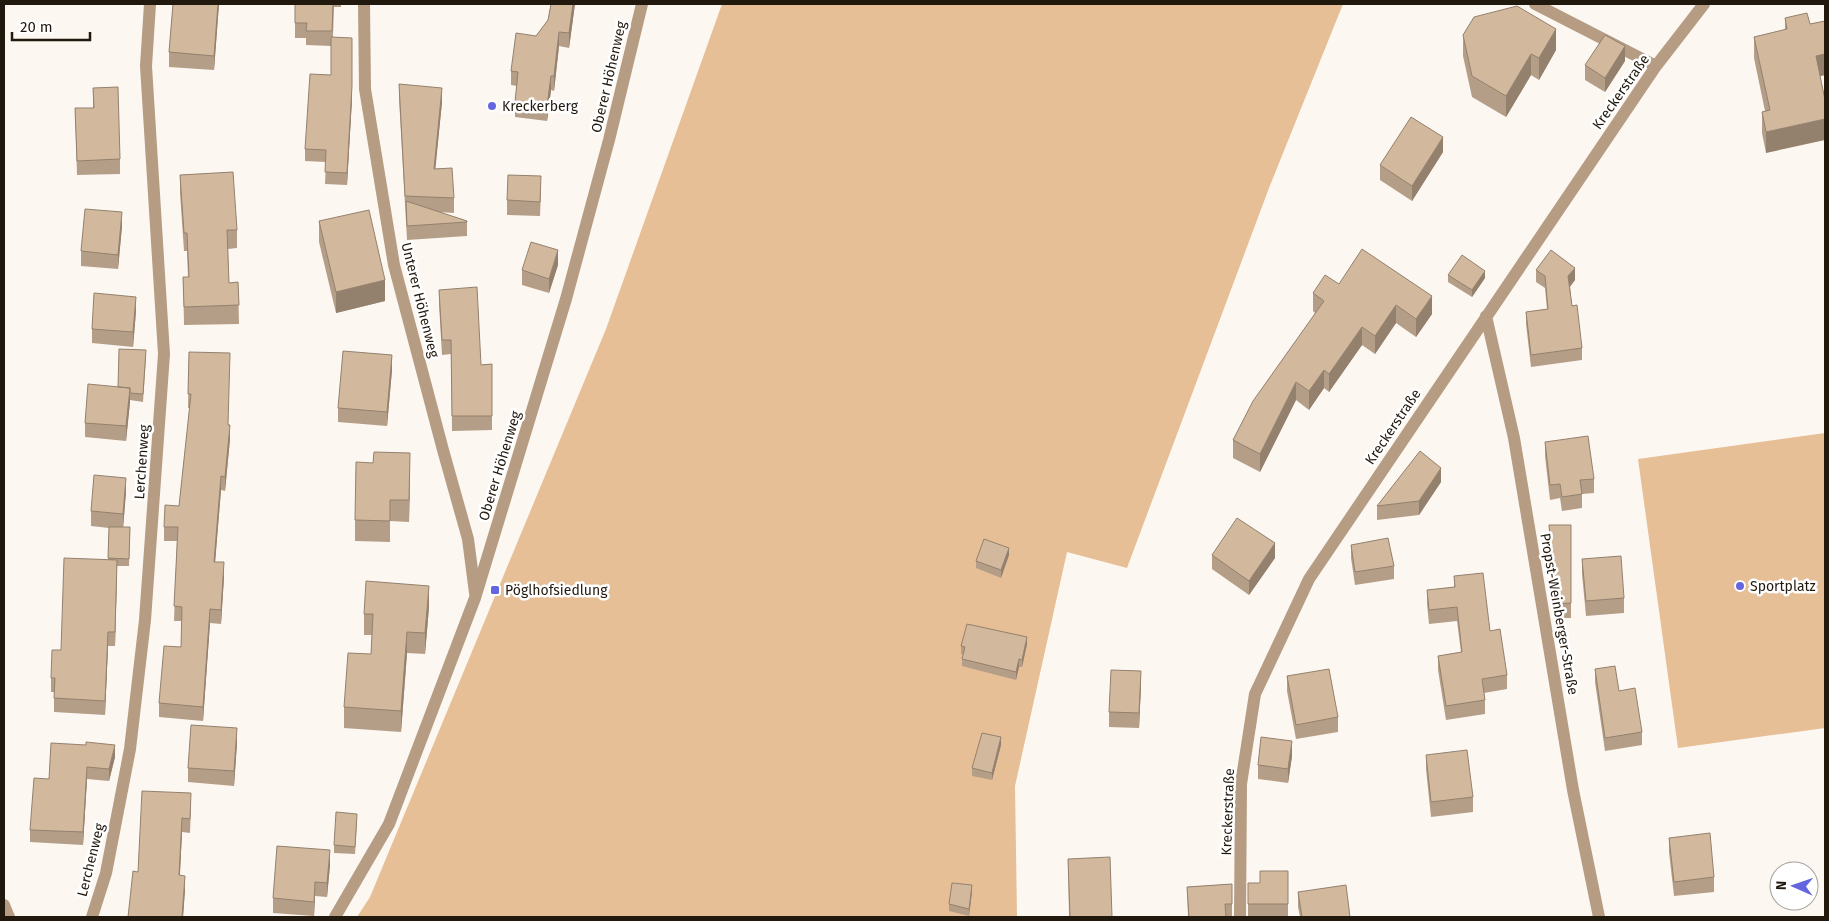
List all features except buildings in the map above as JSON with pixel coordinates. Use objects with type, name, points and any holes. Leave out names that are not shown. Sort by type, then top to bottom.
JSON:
[{"type":"street","name":"Lerchenweg","points":[[92,917],[106,873],[130,749],[145,620],[164,354],[146,66],[150,4]]},
{"type":"street","name":"Unterer Höhenweg","points":[[364,4],[365,89],[394,265],[468,540],[475,598]]},
{"type":"street","name":"Oberer Höhenweg","points":[[335,917],[389,824],[475,598],[566,299],[609,140],[642,4]]},
{"type":"street","points":[[1535,4],[1656,66]]},
{"type":"street","name":"Kreckerstraße","points":[[1240,917],[1241,784],[1255,694],[1309,579],[1656,66],[1704,4]]},
{"type":"street","name":"Propst-Weinberger-Straße","points":[[1486,316],[1514,438],[1573,790],[1600,917]]},
{"type":"street","points":[[4,905],[9,917]]},
{"type":"shaded area","points":[[722,4],[1343,4],[1269,188],[1127,568],[1067,552],[1015,786],[1017,917],[357,917],[370,897],[606,329]]},
{"type":"shaded area","name":"Sportplatz","points":[[1825,433],[1825,728],[1678,748],[1638,459]]},
{"type":"place","name":"Kreckerberg","points":[[492,106]]},
{"type":"place","name":"Sportplatz","points":[[1740,586]]},
{"type":"place","name":"Pöglhofsiedlung","points":[[495,590]]}]
